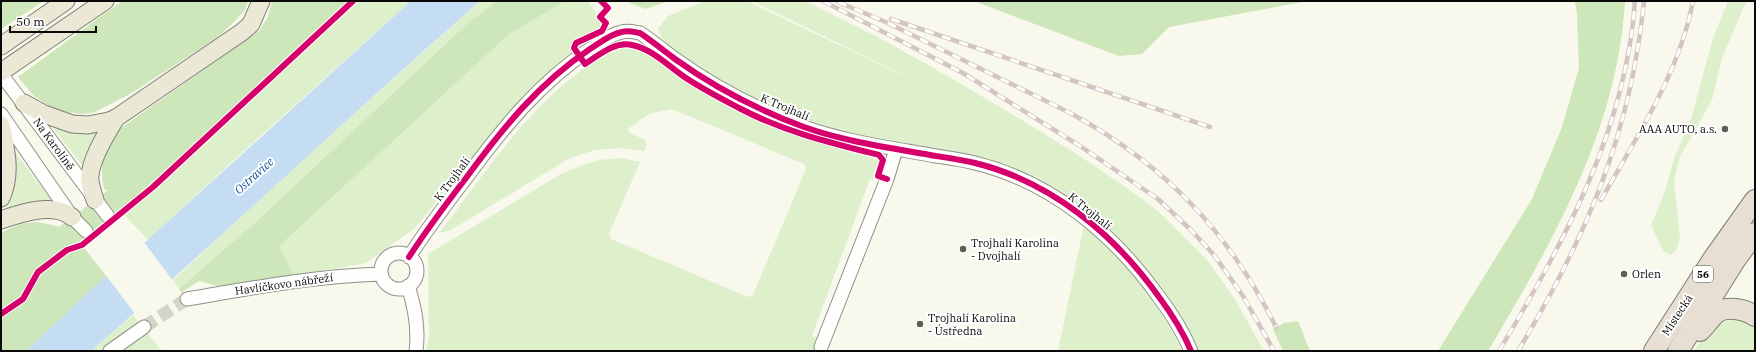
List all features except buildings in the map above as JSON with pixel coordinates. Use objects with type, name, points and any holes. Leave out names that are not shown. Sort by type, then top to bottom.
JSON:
[{"type":"highway","name":"Místecká","points":[[1654,351],[1713,259],[1755,200]]},
{"type":"highway","name":"Místecká","points":[[1678,351],[1736,259],[1755,233]]},
{"type":"highway","points":[[1684,351],[1716,313],[1732,308],[1755,316]]},
{"type":"main road","points":[[1,46],[66,1]]},
{"type":"main road","points":[[1,73],[105,1]]},
{"type":"main road","points":[[24,103],[44,114],[72,124],[88,125],[116,118],[242,32],[251,24],[258,11],[261,1]]},
{"type":"main road","points":[[94,200],[90,180],[91,172],[100,147],[116,118]]},
{"type":"main road","points":[[1,125],[6,153],[7,172],[6,186],[1,198]]},
{"type":"main road","points":[[1,220],[26,212],[44,210],[65,212],[72,216]]},
{"type":"street","name":"K Trojhalí","points":[[409,257],[424,233],[503,128],[530,99],[558,73],[580,56],[612,35],[630,31],[640,33],[699,74],[742,99],[805,127],[865,144],[975,163],[1018,176],[1054,195],[1087,220],[1130,259],[1170,312],[1191,351]]},
{"type":"street","name":"Na Karolíně","points":[[1,73],[94,200],[107,215]]},
{"type":"street","points":[[1,114],[72,216],[86,231]]},
{"type":"street","points":[[821,347],[887,179],[896,149]]},
{"type":"street","points":[[398,254],[409,257],[413,261],[416,272],[415,277],[408,286],[397,289],[387,284],[382,274],[382,265],[388,257],[398,254]]},
{"type":"street","name":"Havlíčkovo nábřeží","points":[[187,299],[292,281],[346,275],[382,274]]},
{"type":"street","points":[[408,286],[416,316],[416,351]]},
{"type":"street","points":[[110,351],[144,327]]},
{"type":"green space","points":[[1,1],[44,1],[1,29]]},
{"type":"green space","points":[[122,1],[248,1],[245,10],[215,39],[130,94],[93,113],[80,114],[61,111],[34,96],[18,77]]},
{"type":"green space","points":[[272,1],[353,1],[153,187],[70,249],[82,245],[106,276],[31,348],[26,351],[1,351],[1,233],[29,222],[51,224],[59,227],[108,190],[104,189],[102,178],[102,161],[109,143],[121,128],[259,31],[268,17]]},
{"type":"green space","points":[[353,1],[411,1],[236,158],[148,240],[122,213]]},
{"type":"green space","points":[[480,1],[497,1],[468,23],[258,220],[179,289],[173,280],[295,167]]},
{"type":"green space","points":[[497,1],[565,1],[508,35],[279,246],[294,276],[222,287],[199,281],[182,292],[187,299],[179,289],[258,220],[468,23]]},
{"type":"green space","points":[[565,1],[588,1],[604,25],[553,68],[499,125],[415,228],[366,263],[294,276],[278,246],[508,35]]},
{"type":"green space","points":[[625,1],[668,1],[645,9]]},
{"type":"green space","points":[[705,1],[747,1],[940,93],[752,1],[805,1],[876,36],[935,69],[1075,153],[1158,211],[1208,261],[1236,301],[1264,351],[1199,351],[1183,320],[1164,290],[1132,252],[1095,217],[1075,201],[1055,187],[1034,176],[1015,168],[976,157],[877,139],[829,127],[759,101],[737,90],[694,64],[667,45],[658,28],[668,16]]},
{"type":"green space","points":[[974,1],[1308,1],[1169,27],[1142,54],[1119,56]]},
{"type":"green space","points":[[1575,1],[1625,1],[1620,48],[1610,94],[1595,140],[1578,184],[1558,227],[1488,351],[1438,351],[1532,199],[1562,127],[1579,68],[1577,14]]},
{"type":"green space","points":[[1728,1],[1748,1],[1744,6],[1722,58],[1712,100],[1680,157],[1674,181],[1680,238],[1676,251],[1670,255],[1663,251],[1651,225],[1664,194],[1675,156],[1691,119],[1713,38]]},
{"type":"green space","points":[[631,47],[642,50],[706,93],[746,115],[802,137],[879,160],[872,179],[870,179],[812,336],[820,339],[815,351],[426,351],[429,336],[428,254],[561,174],[599,160],[620,158],[640,162],[609,234],[611,239],[748,297],[753,295],[806,169],[804,164],[672,109],[649,114],[628,129],[630,133],[645,140],[647,145],[644,151],[621,148],[595,150],[570,158],[449,231],[439,233],[509,141],[548,99],[569,80],[607,53],[616,48]]},
{"type":"green space","points":[[53,128],[69,131],[104,129],[86,170]]},
{"type":"green space","points":[[15,152],[55,205],[6,209],[11,191]]},
{"type":"green space","points":[[1084,225],[1114,254],[1139,283],[1162,315],[1182,351],[1058,351]]},
{"type":"green space","points":[[133,315],[139,323],[102,351],[91,351]]},
{"type":"green space","points":[[1734,319],[1741,320],[1755,326],[1755,351],[1693,351],[1715,326]]},
{"type":"green space","points":[[1298,321],[1310,351],[1283,351],[1273,329],[1284,323]]},
{"type":"green space","points":[[146,332],[162,351],[121,351]]},
{"type":"water","name":"Ostravice","points":[[411,1],[480,1],[91,351],[26,351],[106,276]]},
{"type":"pier","points":[[143,241],[174,282],[136,315],[105,274]]},
{"type":"tunnel","points":[[144,327],[187,299]]},
{"type":"railway","points":[[823,1],[963,73],[1080,146],[1158,199],[1191,230],[1214,255],[1243,296],[1274,351]]},
{"type":"railway","points":[[1499,351],[1546,268],[1588,184],[1605,140],[1619,95],[1629,49],[1635,1]]},
{"type":"railway","points":[[1518,351],[1565,267],[1602,183],[1616,140],[1628,95],[1638,49],[1644,1]]},
{"type":"railway","points":[[1601,200],[1642,128],[1667,79],[1687,28],[1693,1]]},
{"type":"railway","points":[[838,2],[888,23],[1072,114],[1106,134],[1136,155],[1165,179],[1191,204],[1215,231],[1258,293],[1276,327]]},
{"type":"railway","points":[[891,19],[1210,127]]},
{"type":"cycle path","points":[[1,314],[23,299],[38,272],[67,250],[82,245],[153,187],[353,1]]},
{"type":"cycle path","points":[[601,1],[608,8],[600,17],[606,23],[602,31],[576,43],[574,48],[585,64],[607,50],[619,45],[626,44],[639,47],[653,54],[697,85],[758,117],[809,136],[879,155],[883,160],[878,176],[887,179]]},
{"type":"cycle path","points":[[409,257],[493,142],[522,108],[554,77],[590,49],[618,33],[631,31],[640,33],[705,79],[737,97],[804,127],[853,141],[975,163],[1030,183],[1055,197],[1101,232],[1122,252],[1159,297],[1172,316],[1191,351]]},
{"type":"place","name":"AAA AUTO, a.s.","points":[[1725,129]]},
{"type":"place","name":"Trojhalí Karolina - Dvojhalí","points":[[963,249]]},
{"type":"place","name":"Orlen","points":[[1624,274]]},
{"type":"place","name":"Trojhalí Karolina - Ústředna","points":[[920,324]]}]
